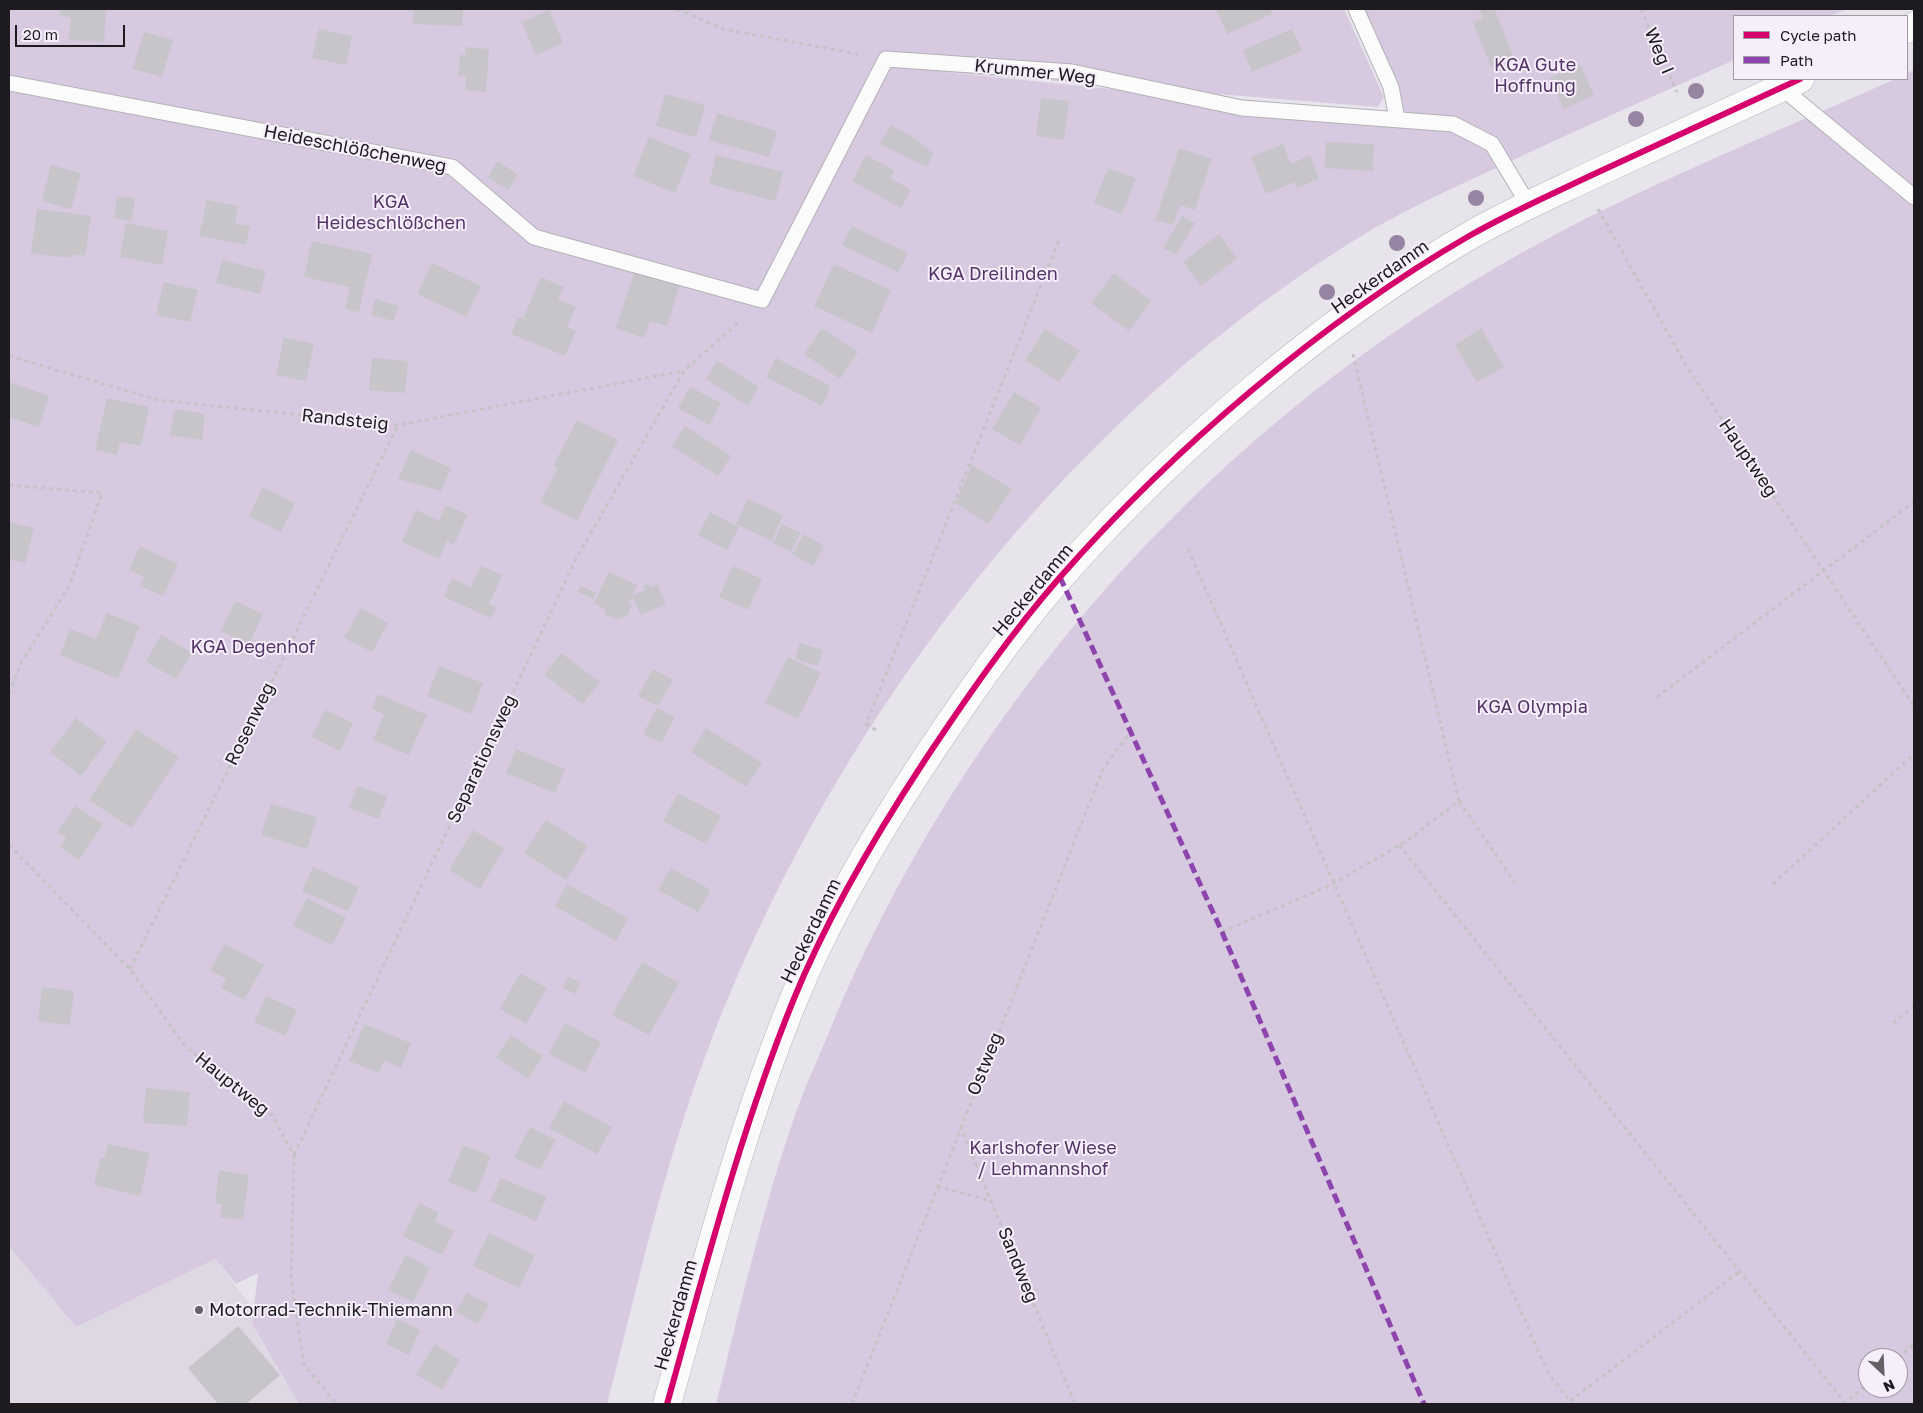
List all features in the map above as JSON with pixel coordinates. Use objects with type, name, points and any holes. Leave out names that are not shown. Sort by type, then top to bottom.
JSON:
[{"type":"street","name":"Heckerdamm","points":[[667,1404],[745,1127],[794,998],[834,914],[875,840],[913,779],[1000,652],[1060,577],[1120,514],[1235,405],[1350,314],[1465,238],[1528,204],[1791,83]]},
{"type":"lane","points":[[1356,9],[1391,87],[1397,118]]},
{"type":"lane","name":"Krummer Weg","points":[[886,59],[1072,72],[1242,108],[1397,118],[1453,124],[1492,144],[1528,204]]},
{"type":"lane","points":[[762,300],[886,59]]},
{"type":"lane","name":"Heideschlößchenweg","points":[[9,83],[452,167],[534,237],[762,300]]},
{"type":"lane","points":[[1791,83],[1914,197]]},
{"type":"path","points":[[677,9],[722,29],[886,59]]},
{"type":"path","points":[[876,730],[866,724],[1059,240]]},
{"type":"path","points":[[684,371],[762,300]]},
{"type":"path","points":[[1352,353],[1460,801],[1515,884]]},
{"type":"path","points":[[9,485],[102,493],[69,587],[22,662],[9,694]]},
{"type":"path","points":[[1657,697],[1914,502]]},
{"type":"path","points":[[1188,549],[1547,1371],[1571,1402],[1739,1272]]},
{"type":"path","points":[[1773,884],[1914,754]]},
{"type":"path","points":[[1222,932],[1333,884],[1399,845],[1460,801]]},
{"type":"path","points":[[1399,845],[1845,1404],[1858,1393]]},
{"type":"path","points":[[1893,1023],[1914,1006]]},
{"type":"path","points":[[294,1155],[291,1279],[304,1364],[336,1404]]},
{"type":"path","points":[[937,1186],[991,1202]]},
{"type":"shaded area","points":[[9,1246],[76,1327],[215,1259],[254,1310],[252,1325],[299,1404],[9,1404]]},
{"type":"green space","points":[[9,9],[1344,9],[1384,97],[1378,107],[933,71],[1400,118],[1400,92],[1364,9],[1847,9],[1832,15],[1733,15],[1733,60],[1446,192],[1359,237],[1236,322],[1137,407],[1044,500],[959,602],[882,709],[814,821],[755,938],[705,1057],[676,1142],[663,1185],[607,1404],[299,1404],[252,1324],[258,1273],[236,1284],[215,1259],[76,1327],[9,1246]]},
{"type":"green space","name":"KGA Olympia","points":[[1914,70],[1914,1404],[716,1404],[762,1223],[783,1151],[806,1086],[881,919],[945,806],[1017,698],[1099,597],[1188,502],[1284,416],[1387,337],[1497,267],[1545,240],[1643,191],[1893,80],[1908,80],[1908,73]]},
{"type":"building","points":[[61,9],[106,9],[104,42],[69,40],[71,17],[60,16]]},
{"type":"building","points":[[414,9],[463,9],[462,26],[413,24]]},
{"type":"building","points":[[1216,9],[1270,9],[1272,14],[1227,34]]},
{"type":"building","points":[[1479,9],[1494,9],[1514,58],[1491,67],[1473,22],[1483,18]]},
{"type":"building","points":[[549,10],[563,43],[536,55],[522,22]]},
{"type":"building","points":[[319,29],[352,36],[346,65],[312,58]]},
{"type":"building","points":[[1292,29],[1302,51],[1252,72],[1243,50]]},
{"type":"building","points":[[144,32],[173,40],[162,77],[133,69]]},
{"type":"building","points":[[466,47],[489,49],[486,92],[465,90],[466,76],[458,75],[460,55],[465,55]]},
{"type":"building","points":[[1580,64],[1594,95],[1564,109],[1550,78]]},
{"type":"building","points":[[665,94],[705,105],[696,137],[656,126]]},
{"type":"building","points":[[1041,98],[1069,101],[1064,140],[1036,136]]},
{"type":"building","points":[[717,113],[777,131],[769,157],[709,140]]},
{"type":"building","points":[[891,125],[916,139],[933,153],[927,167],[880,144]]},
{"type":"building","points":[[649,137],[691,154],[675,193],[633,176]]},
{"type":"building","points":[[1326,142],[1374,144],[1373,171],[1325,168]]},
{"type":"building","points":[[1283,144],[1291,164],[1310,155],[1319,179],[1297,188],[1295,182],[1266,194],[1251,157]]},
{"type":"building","points":[[1179,148],[1212,159],[1195,210],[1180,205],[1173,225],[1155,220]]},
{"type":"building","points":[[716,155],[783,172],[775,201],[709,184]]},
{"type":"building","points":[[866,155],[895,171],[890,178],[911,190],[901,208],[852,181]]},
{"type":"building","points":[[498,161],[518,175],[508,190],[488,177]]},
{"type":"building","points":[[51,165],[81,173],[71,209],[42,201]]},
{"type":"building","points":[[1108,168],[1136,178],[1122,214],[1094,203]]},
{"type":"building","points":[[117,196],[135,198],[132,221],[114,218]]},
{"type":"building","points":[[207,200],[238,206],[235,224],[250,226],[246,245],[199,236]]},
{"type":"building","points":[[37,209],[91,216],[85,256],[71,254],[70,258],[31,253]]},
{"type":"building","points":[[1182,216],[1195,223],[1176,255],[1163,248]]},
{"type":"building","points":[[126,223],[168,231],[162,265],[120,257]]},
{"type":"building","points":[[852,226],[908,253],[898,272],[842,245]]},
{"type":"building","points":[[1219,234],[1237,258],[1201,286],[1183,262]]},
{"type":"building","points":[[312,241],[372,254],[359,312],[345,309],[350,287],[304,277]]},
{"type":"building","points":[[222,260],[266,271],[260,294],[216,283]]},
{"type":"building","points":[[432,263],[481,286],[466,317],[417,294]]},
{"type":"building","points":[[834,264],[891,290],[872,333],[814,306]]},
{"type":"building","points":[[636,267],[681,281],[667,326],[650,321],[644,338],[616,328]]},
{"type":"building","points":[[1114,273],[1151,301],[1129,331],[1091,303]]},
{"type":"building","points":[[541,277],[564,287],[558,299],[576,307],[567,327],[576,331],[565,356],[511,334],[518,317],[523,319]]},
{"type":"building","points":[[164,282],[198,290],[190,322],[156,315]]},
{"type":"building","points":[[375,299],[399,306],[393,321],[371,315]]},
{"type":"building","points":[[822,328],[858,352],[840,379],[804,354]]},
{"type":"building","points":[[1481,328],[1504,367],[1477,382],[1455,345]]},
{"type":"building","points":[[1045,329],[1080,351],[1059,382],[1025,360]]},
{"type":"building","points":[[284,337],[314,344],[306,381],[276,375]]},
{"type":"building","points":[[372,358],[408,361],[405,393],[369,390]]},
{"type":"building","points":[[776,358],[831,386],[822,406],[766,377]]},
{"type":"building","points":[[717,361],[759,387],[748,406],[706,379]]},
{"type":"building","points":[[9,382],[49,396],[39,427],[9,417]]},
{"type":"building","points":[[690,387],[721,403],[709,425],[678,408]]},
{"type":"building","points":[[1014,392],[1041,408],[1020,445],[992,429]]},
{"type":"building","points":[[107,398],[149,407],[141,446],[120,442],[117,455],[95,450]]},
{"type":"building","points":[[175,409],[205,414],[202,440],[170,435]]},
{"type":"building","points":[[577,420],[618,440],[577,521],[540,502],[558,468],[553,466]]},
{"type":"building","points":[[685,426],[731,456],[718,476],[672,446]]},
{"type":"building","points":[[411,450],[451,468],[441,491],[398,479]]},
{"type":"building","points":[[972,465],[1012,489],[988,524],[956,503]]},
{"type":"building","points":[[263,487],[295,503],[281,532],[249,516]]},
{"type":"building","points":[[748,499],[783,515],[772,541],[736,524]]},
{"type":"building","points":[[446,505],[468,515],[454,544],[447,541],[439,559],[402,542],[416,510],[439,521]]},
{"type":"building","points":[[710,512],[739,527],[727,550],[698,535]]},
{"type":"building","points":[[9,522],[34,528],[25,563],[9,559]]},
{"type":"building","points":[[782,524],[800,533],[791,552],[773,543]]},
{"type":"building","points":[[804,534],[824,546],[813,566],[792,554]]},
{"type":"building","points":[[140,546],[178,564],[163,596],[140,586],[144,577],[129,570]]},
{"type":"building","points":[[481,566],[502,575],[489,604],[496,607],[491,618],[444,597],[452,578],[471,587]]},
{"type":"building","points":[[733,566],[762,579],[748,610],[719,597]]},
{"type":"building","points":[[609,572],[637,585],[629,603],[632,605],[627,616],[617,619],[606,615],[605,609],[594,603]]},
{"type":"building","points":[[648,584],[650,587],[657,584],[666,604],[641,615],[632,596],[645,590],[643,586]]},
{"type":"building","points":[[581,586],[596,593],[593,599],[578,592]]},
{"type":"building","points":[[235,601],[263,614],[249,644],[221,631]]},
{"type":"building","points":[[361,608],[388,623],[372,652],[344,638]]},
{"type":"building","points":[[107,613],[140,626],[118,679],[60,655],[70,629],[96,639]]},
{"type":"building","points":[[161,635],[192,653],[176,679],[146,662]]},
{"type":"building","points":[[800,643],[823,650],[818,666],[795,659]]},
{"type":"building","points":[[561,653],[600,682],[583,704],[544,675]]},
{"type":"building","points":[[788,657],[821,673],[798,719],[765,703]]},
{"type":"building","points":[[439,666],[483,683],[471,714],[427,696]]},
{"type":"building","points":[[653,669],[673,680],[658,706],[638,696]]},
{"type":"building","points":[[378,694],[427,715],[409,755],[373,740],[384,714],[372,709]]},
{"type":"building","points":[[657,708],[675,717],[661,743],[643,734]]},
{"type":"building","points":[[325,710],[353,723],[340,751],[312,737]]},
{"type":"building","points":[[76,718],[107,742],[81,776],[50,752]]},
{"type":"building","points":[[706,728],[762,763],[746,787],[691,752]]},
{"type":"building","points":[[136,729],[179,757],[131,828],[89,800]]},
{"type":"building","points":[[516,749],[565,769],[555,793],[506,773]]},
{"type":"building","points":[[357,786],[387,796],[379,819],[349,808]]},
{"type":"building","points":[[678,793],[721,816],[706,844],[663,821]]},
{"type":"building","points":[[271,804],[317,817],[307,849],[261,835]]},
{"type":"building","points":[[75,806],[103,824],[79,860],[60,847],[66,838],[57,832]]},
{"type":"building","points":[[546,820],[588,846],[566,880],[524,853]]},
{"type":"building","points":[[473,830],[504,848],[480,889],[449,870]]},
{"type":"building","points":[[313,867],[359,887],[348,911],[302,891]]},
{"type":"building","points":[[671,868],[711,890],[698,912],[658,890]]},
{"type":"building","points":[[567,884],[628,918],[616,941],[555,906]]},
{"type":"building","points":[[307,898],[346,918],[332,945],[293,926]]},
{"type":"building","points":[[225,944],[264,965],[244,1000],[221,988],[226,979],[210,970]]},
{"type":"building","points":[[642,962],[679,983],[649,1035],[612,1015]]},
{"type":"building","points":[[520,973],[547,988],[526,1024],[500,1009]]},
{"type":"building","points":[[568,977],[580,982],[576,994],[563,988]]},
{"type":"building","points":[[42,987],[74,991],[70,1025],[38,1021]]},
{"type":"building","points":[[266,996],[297,1010],[285,1036],[254,1022]]},
{"type":"building","points":[[565,1023],[601,1042],[585,1073],[549,1054]]},
{"type":"building","points":[[364,1024],[411,1043],[401,1068],[384,1060],[379,1073],[349,1061]]},
{"type":"building","points":[[511,1035],[543,1056],[528,1079],[496,1057]]},
{"type":"building","points":[[146,1088],[190,1092],[187,1126],[143,1123]]},
{"type":"building","points":[[564,1101],[612,1127],[597,1154],[549,1128]]},
{"type":"building","points":[[530,1127],[556,1140],[540,1170],[514,1157]]},
{"type":"building","points":[[108,1144],[150,1153],[140,1196],[94,1185],[100,1158],[104,1159]]},
{"type":"building","points":[[463,1145],[491,1156],[476,1193],[448,1182]]},
{"type":"building","points":[[219,1170],[249,1175],[243,1220],[220,1217],[222,1204],[215,1203]]},
{"type":"building","points":[[501,1178],[547,1197],[536,1221],[490,1201]]},
{"type":"building","points":[[419,1203],[439,1213],[435,1221],[454,1231],[442,1255],[403,1236]]},
{"type":"building","points":[[489,1233],[535,1255],[519,1288],[473,1266]]},
{"type":"building","points":[[406,1255],[430,1268],[413,1302],[388,1290]]},
{"type":"building","points":[[467,1293],[489,1304],[478,1324],[456,1312]]},
{"type":"building","points":[[397,1319],[420,1330],[409,1355],[386,1344]]},
{"type":"building","points":[[238,1326],[280,1375],[246,1404],[218,1404],[188,1368]]},
{"type":"building","points":[[435,1344],[460,1360],[442,1390],[416,1374]]},
{"type":"marked path","points":[[1060,577],[1222,932],[1424,1404]]},
{"type":"cycle path","points":[[667,1404],[724,1201],[756,1100],[806,970],[853,878],[925,760],[990,666],[1061,576],[1151,481],[1201,435],[1305,347],[1359,307],[1469,236],[1514,212],[1798,80]]},
{"type":"place","name":"Motorrad-Technik-Thiemann","points":[[199,1310]]},
{"type":"park label","name":"KGA Gute Hoffnung","points":[[1535,75]]},
{"type":"park label","name":"KGA Heideschlößchen","points":[[391,212]]},
{"type":"park label","name":"KGA Dreilinden","points":[[993,274]]},
{"type":"park label","name":"KGA Degenhof","points":[[253,647]]},
{"type":"park label","name":"Karlshofer Wiese / Lehmannshof","points":[[1043,1158]]}]
